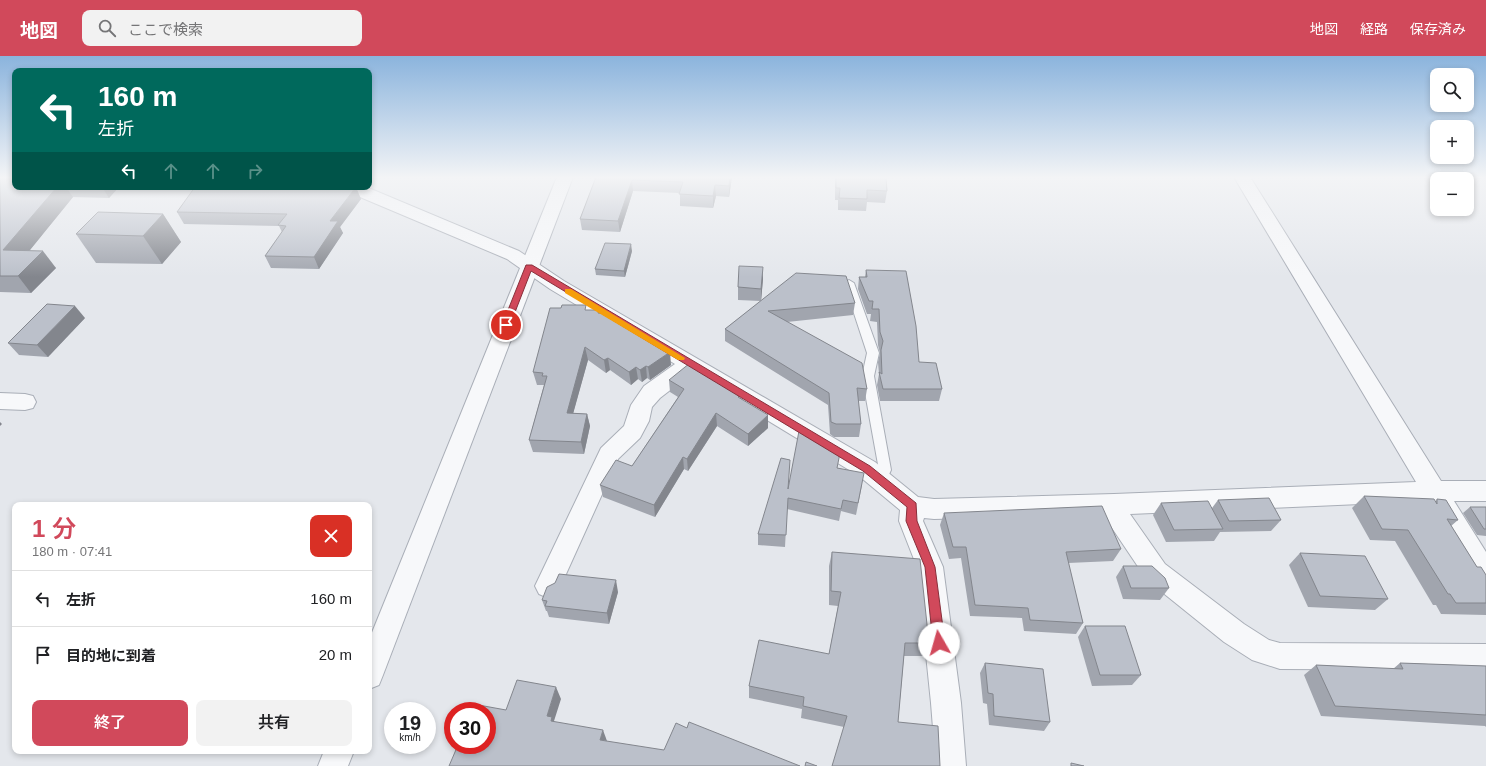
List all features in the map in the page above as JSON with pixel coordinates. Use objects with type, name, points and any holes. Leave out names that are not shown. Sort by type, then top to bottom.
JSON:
[{"type":"street","points":[[407,210],[513,255],[690,364],[867,469],[912,506],[934,509],[1114,504],[1435,491],[1486,491]]},
{"type":"street","points":[[372,667],[552,210]]},
{"type":"street","points":[[1262,210],[1486,575]]},
{"type":"street","points":[[548,586],[609,454],[632,432],[638,421],[642,405],[652,392],[690,364]]},
{"type":"street","points":[[0,401],[25,402]]},
{"type":"street","points":[[1114,504],[1119,518],[1156,572],[1234,633],[1262,651],[1280,656],[1486,658]]},
{"type":"street","points":[[912,506],[911,521],[930,567],[946,703],[951,766]]},
{"type":"street","points":[[333,766],[338,754]]},
{"type":"lane","points":[[849,283],[873,353],[868,376],[885,465],[885,470],[880,479]]},
{"type":"building","points":[[0,210],[37,210],[3,250],[43,251],[18,276],[0,276]]},
{"type":"building","points":[[178,210],[338,210],[330,221],[338,221],[314,257],[265,256],[286,226],[278,225],[287,214],[177,212]]},
{"type":"building","points":[[583,210],[622,210],[618,221],[580,219]]},
{"type":"building","points":[[98,212],[163,214],[143,236],[76,234]]},
{"type":"building","points":[[605,243],[631,244],[624,271],[595,269]]},
{"type":"building","points":[[739,266],[763,267],[761,289],[738,287]]},
{"type":"building","points":[[866,270],[906,271],[916,326],[919,362],[936,363],[942,389],[883,389],[879,372],[882,374],[881,350],[883,341],[880,332],[879,309],[872,309],[873,301],[869,301],[859,277],[867,277]]},
{"type":"building","points":[[796,273],[846,276],[855,303],[768,311],[862,363],[867,389],[857,388],[861,424],[836,424],[831,422],[829,393],[725,329]]},
{"type":"building","points":[[47,304],[75,306],[37,345],[8,343]]},
{"type":"building","points":[[562,305],[586,305],[585,310],[599,310],[598,313],[607,314],[670,352],[648,367],[646,366],[640,370],[636,367],[629,372],[608,358],[604,360],[585,347],[567,413],[587,414],[581,442],[529,440],[547,376],[542,376],[543,373],[533,372],[550,308],[561,308]]},
{"type":"building","points":[[690,363],[741,394],[738,397],[768,415],[748,434],[716,413],[687,459],[683,457],[654,505],[600,485],[616,460],[632,466],[684,389],[669,380]]},
{"type":"building","points":[[799,431],[803,431],[840,453],[837,468],[864,473],[858,503],[843,500],[841,509],[788,498],[786,535],[758,534],[781,458],[790,460],[788,489]]},
{"type":"building","points":[[1364,496],[1434,499],[1437,504],[1437,499],[1446,500],[1458,520],[1447,519],[1477,567],[1481,567],[1486,575],[1486,603],[1456,603],[1450,594],[1448,594],[1408,530],[1382,529]]},
{"type":"building","points":[[1269,498],[1281,520],[1229,521],[1218,500]]},
{"type":"building","points":[[1208,501],[1223,529],[1174,530],[1161,503]]},
{"type":"building","points":[[1102,506],[1121,549],[1066,552],[1083,623],[1030,620],[1028,608],[975,605],[966,547],[953,547],[944,513]]},
{"type":"building","points":[[1470,507],[1486,507],[1486,529],[1484,529]]},
{"type":"building","points":[[832,552],[920,559],[929,643],[905,643],[898,722],[938,726],[940,766],[832,766],[847,716],[803,706],[804,697],[749,686],[759,640],[829,654],[841,592],[831,591]]},
{"type":"building","points":[[1300,553],[1365,556],[1388,599],[1320,596]]},
{"type":"building","points":[[1123,566],[1152,566],[1165,578],[1169,588],[1131,588]]},
{"type":"building","points":[[559,574],[616,580],[607,613],[545,606],[547,601],[542,600],[547,587],[555,583]]},
{"type":"building","points":[[1085,626],[1125,626],[1141,675],[1100,675]]},
{"type":"building","points":[[985,663],[1043,669],[1050,722],[994,716],[993,694],[988,693]]},
{"type":"building","points":[[1400,663],[1486,666],[1486,715],[1335,706],[1316,665],[1403,669]]},
{"type":"building","points":[[517,680],[556,687],[547,716],[552,717],[551,721],[603,730],[600,740],[664,750],[676,723],[687,728],[689,722],[800,766],[449,766],[454,754],[496,754],[496,708],[506,710]]},
{"type":"building","points":[[806,762],[817,766],[805,766]]},
{"type":"building","points":[[1071,763],[1084,766],[1071,766]]},
{"type":"slow traffic","points":[[568,291],[681,358]]},
{"type":"route","points":[[506,325],[529,266],[557,285],[867,469],[912,506],[911,521],[930,567],[939,643]]}]
